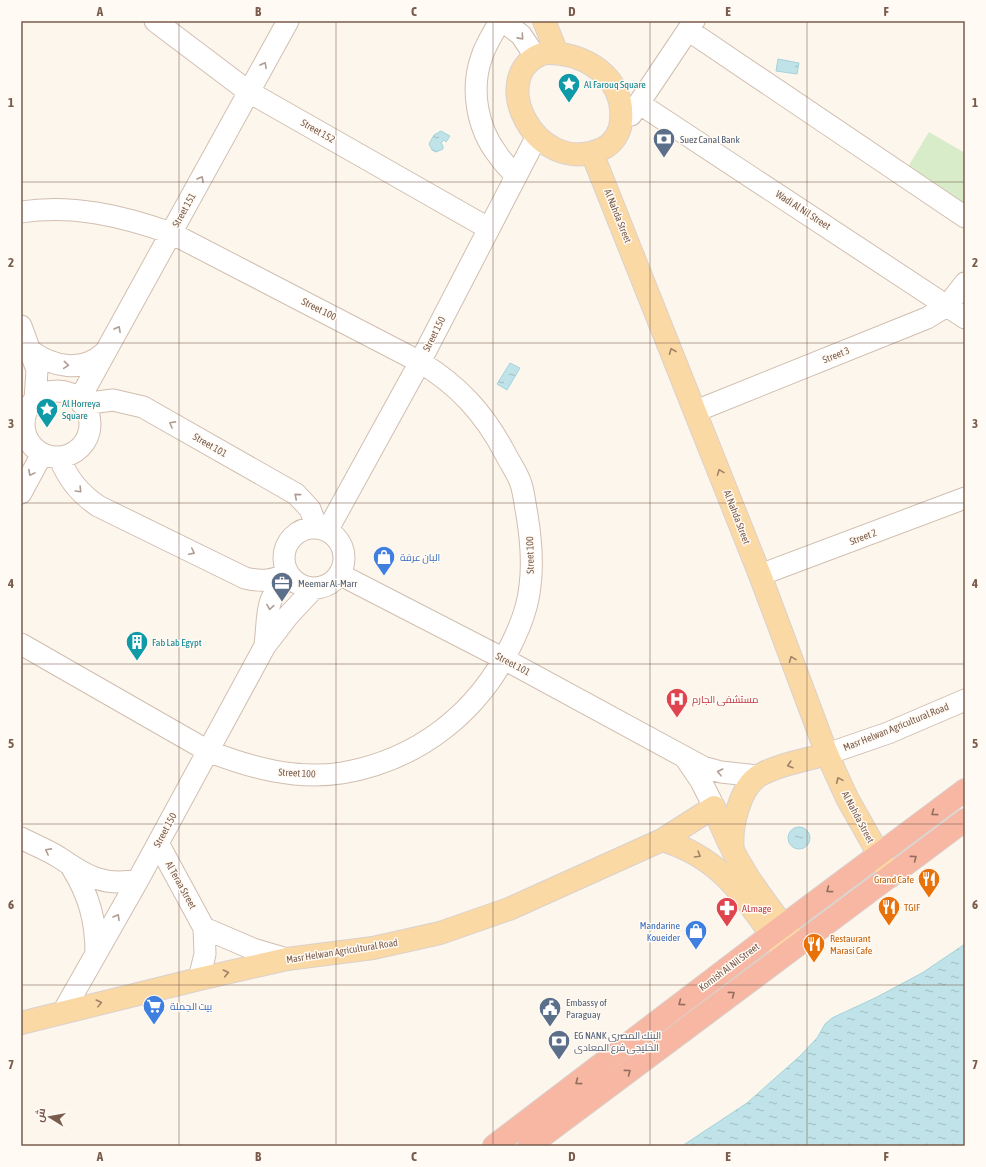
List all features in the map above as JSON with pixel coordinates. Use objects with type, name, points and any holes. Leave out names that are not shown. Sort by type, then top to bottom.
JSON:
[{"type":"highway","name":"Kornish Al Nil Street","points":[[494,1146],[877,854],[965,790]]},
{"type":"highway","points":[[529,1146],[965,820]]},
{"type":"main road","points":[[544,21],[556,53]]},
{"type":"main road","points":[[546,53],[556,53],[584,60],[609,78],[618,93],[622,109],[621,126],[615,138],[605,147],[592,153],[577,155],[562,153],[549,146],[537,136],[528,124],[517,96],[519,81],[525,67],[535,56],[546,53]]},
{"type":"main road","name":"Al Nahda Street","points":[[592,153],[760,575],[827,754],[847,798],[877,854],[891,876]]},
{"type":"main road","points":[[734,856],[733,832],[736,816],[748,788],[758,776],[768,771],[827,754]]},
{"type":"main road","points":[[714,807],[734,856],[743,885]]},
{"type":"main road","name":"Masr Helwan Agricultural Road","points":[[21,1023],[287,959],[386,946],[440,933],[509,909],[662,840],[714,807]]},
{"type":"main road","points":[[662,840],[696,853],[743,885],[792,950]]},
{"type":"street","name":"Street 152","points":[[155,21],[250,92],[488,228]]},
{"type":"street","name":"Street 151","points":[[80,402],[104,353],[288,21]]},
{"type":"street","points":[[500,21],[482,57],[476,82],[477,108],[484,133],[498,155],[516,176]]},
{"type":"street","points":[[503,21],[521,35],[535,56]]},
{"type":"street","points":[[621,126],[640,104],[691,25],[965,217]]},
{"type":"street","name":"Wadi Al Nil Street","points":[[640,104],[965,318]]},
{"type":"street","name":"Street 150","points":[[322,529],[420,362],[488,228],[537,136]]},
{"type":"street","name":"Street 100","points":[[21,212],[43,208],[76,209],[140,222],[171,233],[420,362],[443,376],[468,400],[495,434],[521,484],[532,543],[530,588],[522,624],[504,659],[486,688],[463,714],[436,736],[407,753],[375,766],[341,773],[307,775],[273,772],[240,764],[208,751],[21,644]]},
{"type":"street","name":"Street 3","points":[[696,412],[916,323],[947,306],[965,283]]},
{"type":"street","points":[[21,326],[37,370],[35,400]]},
{"type":"street","points":[[31,351],[51,362],[74,366],[96,360],[104,353]]},
{"type":"street","points":[[21,492],[50,456],[69,455],[78,450],[85,442],[89,433],[90,422],[88,412],[72,395],[57,391],[49,392],[35,400],[26,413],[23,429],[30,443],[50,456],[85,497],[98,506],[245,578],[260,581],[275,580],[290,575]]},
{"type":"street","name":"Street 101","points":[[80,402],[113,400],[143,407],[296,494],[310,510],[322,529]]},
{"type":"street","name":"Street 2","points":[[760,575],[965,500]]},
{"type":"street","points":[[322,529],[338,540],[342,546],[344,560],[339,574],[329,584],[314,588],[302,585],[290,575],[284,557],[289,542],[302,531],[322,529]]},
{"type":"street","name":"Street 101","points":[[339,574],[504,659],[703,767],[721,772],[758,776]]},
{"type":"street","name":"Street 150","points":[[265,646],[270,604],[273,593],[290,575]]},
{"type":"street","name":"Street 150","points":[[63,1012],[138,880],[265,646],[288,616],[314,588]]},
{"type":"street","name":"Masr Helwan Agricultural Road","points":[[827,754],[888,733],[965,700]]},
{"type":"street","name":"Street 101","points":[[684,757],[701,781],[714,807]]},
{"type":"street","points":[[21,838],[48,851],[72,868],[99,880],[114,882],[138,880]]},
{"type":"street","name":"Al Teraa Street","points":[[158,843],[204,928],[205,954],[199,979]]},
{"type":"street","points":[[72,868],[87,894],[94,923],[96,953]]},
{"type":"street","points":[[204,928],[253,949],[287,959]]},
{"type":"green space","points":[[929,132],[965,153],[965,205],[906,170]]},
{"type":"water","points":[[778,59],[799,63],[797,74],[776,71]]},
{"type":"water","points":[[441,131],[450,136],[446,142],[444,140],[441,143],[443,149],[436,152],[432,150],[429,144],[434,135]]},
{"type":"water","points":[[510,363],[520,368],[507,390],[497,384]]},
{"type":"water","points":[[799,827],[807,830],[810,838],[807,846],[799,849],[791,846],[788,838],[791,830]]},
{"type":"water","points":[[965,944],[965,1146],[682,1146],[747,1103],[800,1056],[817,1038],[825,1024],[832,1018],[877,997],[922,973]]},
{"type":"place","name":"Al Farouq Square","points":[[569,104]]},
{"type":"place","name":"Suez Canal Bank","points":[[664,158]]},
{"type":"place","name":"Al Horreya Square","points":[[47,428]]},
{"type":"place","name":"البان عرفة","points":[[384,576]]},
{"type":"place","name":"Meemar Al-Marr","points":[[282,602]]},
{"type":"place","name":"Fab Lab Egypt","points":[[137,662]]},
{"type":"place","name":"مستشفى الجارم","points":[[677,718]]},
{"type":"place","name":"Grand Cafe","points":[[929,898]]},
{"type":"place","name":"TGIF","points":[[889,926]]},
{"type":"place","name":"ALmage","points":[[727,928]]},
{"type":"place","name":"Mandarine Koueider","points":[[696,950]]},
{"type":"place","name":"Restaurant Marasi Cafe","points":[[814,964]]},
{"type":"place","name":"بيت الجملة","points":[[154,1026]]},
{"type":"place","name":"Embassy of Paraguay","points":[[550,1028]]},
{"type":"place","name":"EG NANK البنك المصرى الخليجى فرع المعادى","points":[[559,1060]]}]
